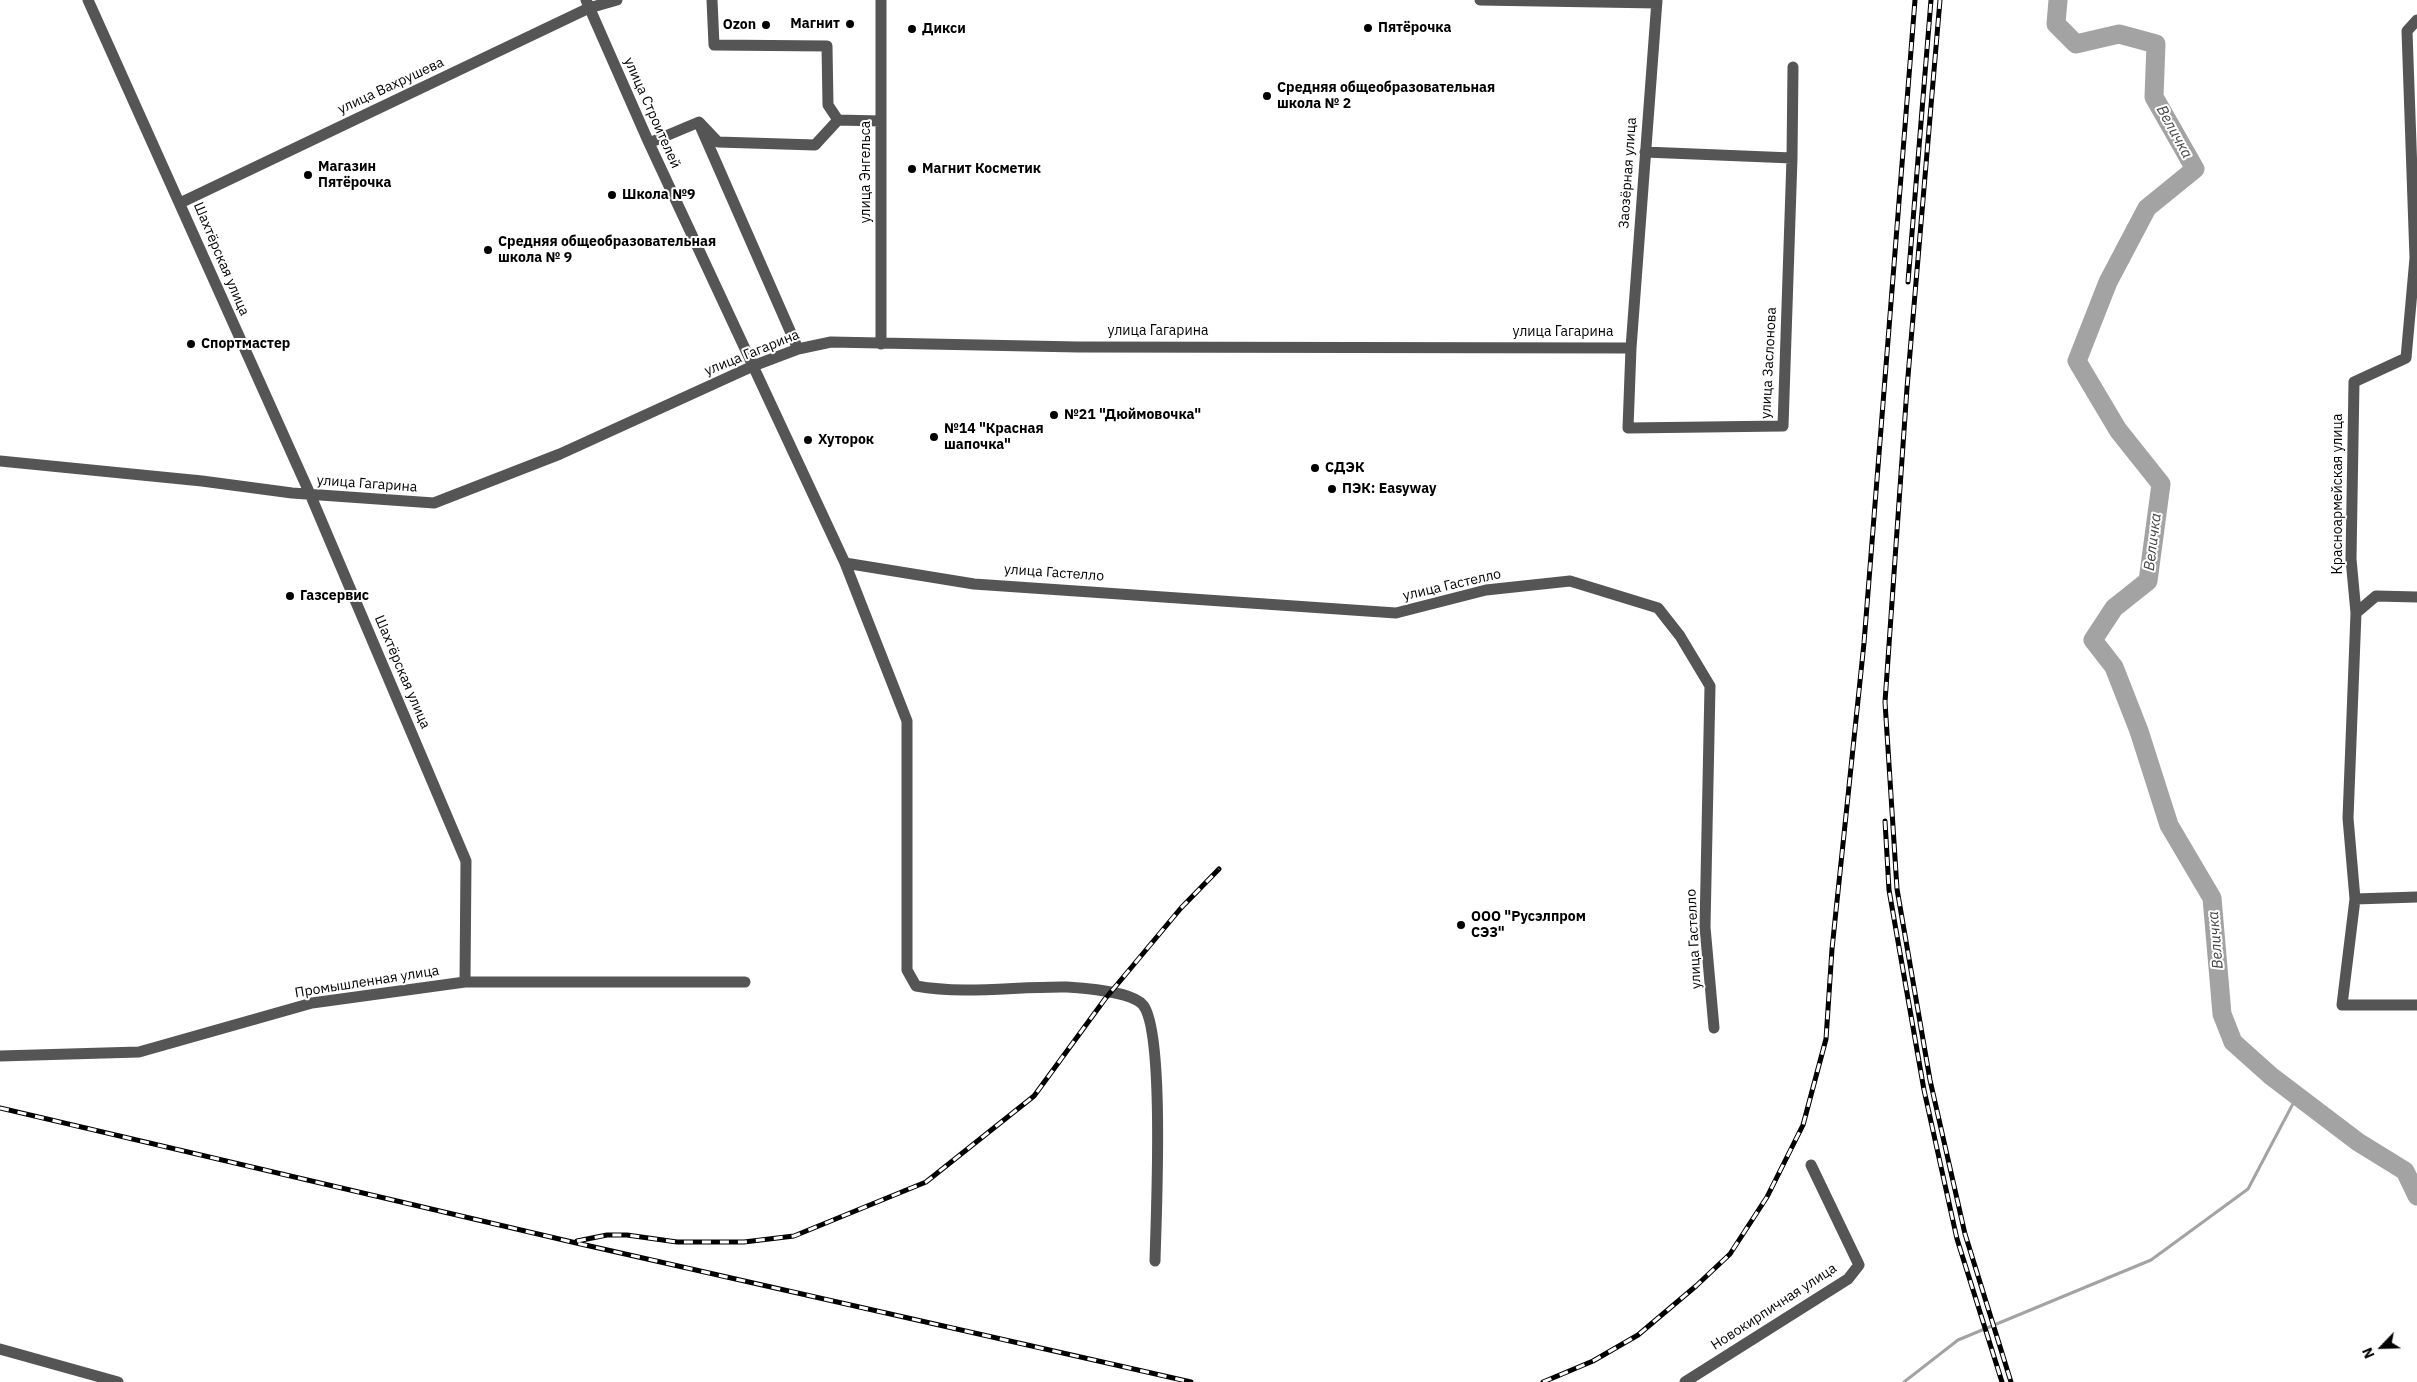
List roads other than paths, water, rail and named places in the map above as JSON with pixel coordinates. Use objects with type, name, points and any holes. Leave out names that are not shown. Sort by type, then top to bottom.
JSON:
[{"type":"street","name":"Шахтёрская улица","points":[[88,0],[310,494],[466,862],[465,982]]},
{"type":"street","name":"улица Вахрушева","points":[[180,203],[588,4],[617,0]]},
{"type":"street","points":[[712,0],[714,45],[827,46],[828,105],[838,120]]},
{"type":"street","name":"улица Энгельса","points":[[881,0],[881,344]]},
{"type":"street","points":[[1480,0],[1657,1]]},
{"type":"street","name":"Заозёрная улица","points":[[1631,348],[1657,1]]},
{"type":"street","name":"улица Строителей","points":[[588,4],[649,143],[845,564],[907,721],[907,970],[916,986],[941,991],[1068,987],[1125,995],[1143,1004],[1150,1016],[1157,1092],[1156,1261]]},
{"type":"street","name":"Красноармейская улица","points":[[2417,20],[2407,31],[2415,258],[2413,317],[2406,358],[2354,382],[2351,559],[2356,613],[2348,818],[2355,899],[2342,1005],[2417,1005]]},
{"type":"street","name":"улица Заслонова","points":[[1631,348],[1628,428],[1783,426],[1792,158],[1792,67]]},
{"type":"street","points":[[699,122],[718,142],[815,145],[838,120],[880,121]]},
{"type":"street","points":[[649,143],[699,122]]},
{"type":"street","points":[[699,122],[798,349]]},
{"type":"street","points":[[1645,152],[1792,158]]},
{"type":"street","name":"улица Гагарина","points":[[0,461],[310,494],[434,503],[560,454],[752,366],[798,349],[831,342],[862,341],[881,344],[1078,347],[1631,348]]},
{"type":"street","name":"улица Гастелло","points":[[845,564],[974,584],[1396,613],[1486,590],[1570,581],[1658,608],[1680,636],[1710,686],[1705,926],[1714,1028]]},
{"type":"street","points":[[2356,613],[2376,596],[2417,597]]},
{"type":"street","points":[[2355,899],[2417,897]]},
{"type":"street","name":"Промышленная улица","points":[[0,1056],[139,1052],[312,1003],[465,982],[744,982]]},
{"type":"street","name":"Новокирпичная улица","points":[[1685,1382],[1848,1279],[1858,1264],[1812,1165]]},
{"type":"street","points":[[0,1349],[118,1382]]},
{"type":"waterway","name":"Величка","points":[[2058,0],[2056,24],[2076,44],[2119,34],[2156,44],[2154,97],[2195,169],[2147,208],[2108,282],[2077,361],[2118,430],[2161,484],[2148,581],[2114,608],[2093,640],[2114,667],[2139,731],[2169,825],[2212,898],[2222,1014],[2233,1042],[2271,1076],[2358,1142],[2405,1171],[2417,1196]]},
{"type":"waterway","points":[[1904,1382],[1958,1340],[2151,1260],[2248,1189],[2297,1096]]},
{"type":"railway","points":[[1543,1382],[1593,1361],[1638,1335],[1696,1286],[1730,1254],[1767,1197],[1803,1125],[1826,1039],[1832,949],[1864,643],[1915,0]]},
{"type":"railway","points":[[1908,282],[1931,0]]},
{"type":"railway","points":[[1940,0],[1907,388],[1885,702],[1897,889],[1930,1080],[1965,1234],[2011,1382]]},
{"type":"railway","points":[[1885,821],[1889,890],[1924,1090],[1957,1239],[2002,1382]]},
{"type":"railway","points":[[577,1241],[607,1235],[627,1235],[677,1242],[744,1242],[794,1236],[926,1182],[1034,1096],[1105,999],[1181,908],[1219,869]]},
{"type":"railway","points":[[0,1108],[572,1242],[1191,1382]]},
{"type":"place","name":"Магнит","points":[[850,24]]},
{"type":"place","name":"Ozon","points":[[766,25]]},
{"type":"place","name":"Пятёрочка","points":[[1368,28]]},
{"type":"place","name":"Дикси","points":[[912,29]]},
{"type":"place","name":"Средняя общеобразовательная школа № 2","points":[[1267,96]]},
{"type":"place","name":"Магнит Косметик","points":[[912,169]]},
{"type":"place","name":"Магазин Пятёрочка","points":[[308,175]]},
{"type":"place","name":"Школа №9","points":[[612,195]]},
{"type":"place","name":"Средняя общеобразовательная школа № 9","points":[[488,250]]},
{"type":"place","name":"Спортмастер","points":[[191,344]]},
{"type":"place","name":"№21 \"Дюймовочка\"","points":[[1054,415]]},
{"type":"place","name":"№14 \"Красная шапочка\"","points":[[934,437]]},
{"type":"place","name":"Хуторок","points":[[808,440]]},
{"type":"place","name":"СДЭК","points":[[1315,468]]},
{"type":"place","name":"ПЭК: Easyway","points":[[1332,489]]},
{"type":"place","name":"Газсервис","points":[[290,596]]},
{"type":"place","name":"ООО \"Русэлпром СЭЗ\"","points":[[1461,925]]}]
